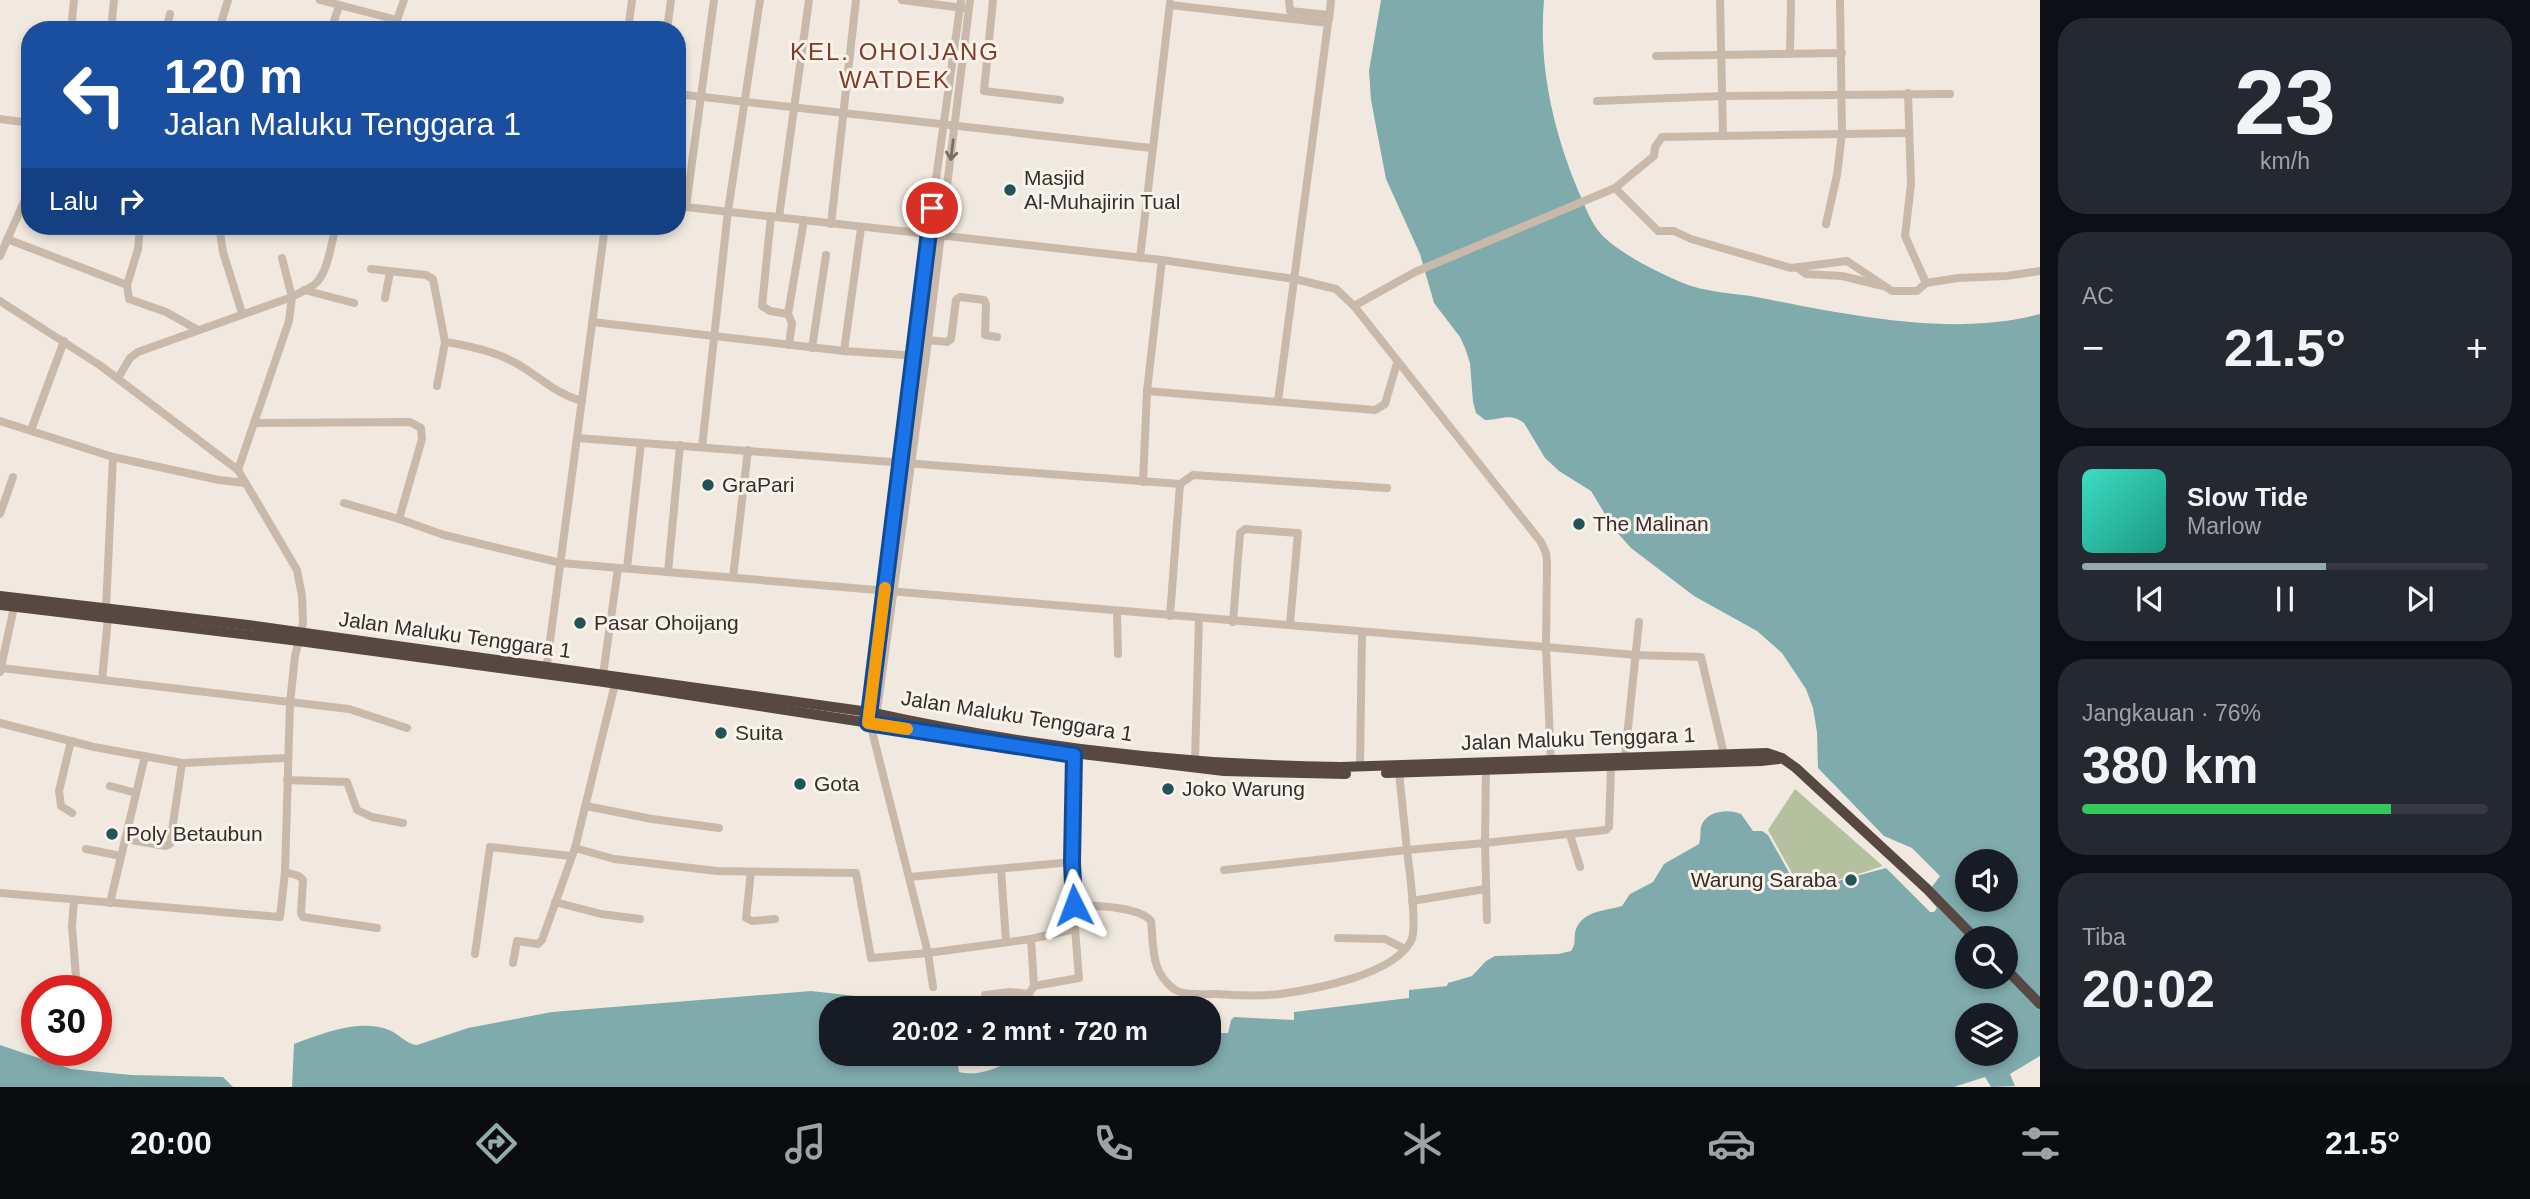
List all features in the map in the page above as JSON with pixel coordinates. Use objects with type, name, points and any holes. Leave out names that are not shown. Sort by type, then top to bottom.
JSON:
[{"type":"highway","name":"Jalan Maluku Tenggara 1","points":[[0,596],[107,613],[546,671],[615,684],[1075,751],[1249,772],[1325,774],[1486,769],[1625,757],[1760,753],[1782,758]]},
{"type":"highway","name":"Jalan Maluku Tenggara 1","points":[[0,605],[107,613]]},
{"type":"highway","name":"Jalan Maluku Tenggara 1","points":[[546,671],[603,675],[872,721]]},
{"type":"highway","name":"Jalan Maluku Tenggara 1","points":[[1075,751],[1290,766],[1611,766],[1782,758]]},
{"type":"highway","points":[[1782,758],[1927,889],[1963,926]]},
{"type":"highway","points":[[2018,981],[2040,1004]]},
{"type":"street","points":[[72,21],[74,0]]},
{"type":"street","points":[[112,21],[114,0]]},
{"type":"street","points":[[222,21],[228,0]]},
{"type":"street","points":[[320,0],[397,20],[404,0]]},
{"type":"street","points":[[629,21],[632,0]]},
{"type":"street","points":[[668,21],[671,0]]},
{"type":"street","points":[[686,183],[713,0]]},
{"type":"street","points":[[702,447],[728,211],[760,0]]},
{"type":"street","points":[[788,314],[770,311],[762,306],[809,0]]},
{"type":"street","points":[[831,223],[856,0]]},
{"type":"street","points":[[902,0],[965,4]]},
{"type":"street","points":[[993,0],[985,90],[1060,100]]},
{"type":"street","points":[[1289,0],[1290,11],[1329,19]]},
{"type":"street","points":[[1278,401],[1331,0]]},
{"type":"street","points":[[1720,0],[1723,135]]},
{"type":"street","points":[[1790,54],[1791,0]]},
{"type":"street","points":[[1826,224],[1837,175],[1842,134],[1840,0]]},
{"type":"street","points":[[1140,258],[1170,3],[1329,19]]},
{"type":"street","points":[[933,987],[928,953],[872,721],[929,236],[944,125],[965,4]]},
{"type":"street","points":[[904,464],[926,356],[955,127],[965,4]]},
{"type":"street","points":[[334,21],[339,6]]},
{"type":"street","points":[[168,21],[170,14]]},
{"type":"street","points":[[1656,56],[1842,53]]},
{"type":"street","points":[[1908,93],[1911,184],[1905,236],[1926,283]]},
{"type":"street","points":[[1597,101],[1722,96],[1950,94]]},
{"type":"street","points":[[686,95],[1152,148]]},
{"type":"street","points":[[0,119],[21,122]]},
{"type":"street","points":[[1353,306],[1415,272],[1615,188],[1654,156],[1655,146],[1662,137],[1909,132]]},
{"type":"street","points":[[1615,188],[1657,231],[1674,231],[1691,239],[1798,268],[1806,274],[1842,276],[1886,286]]},
{"type":"street","points":[[686,207],[1162,260],[1295,279],[1336,289],[1353,306],[1544,547],[1547,563],[1546,647],[1551,764]]},
{"type":"street","points":[[0,256],[21,208]]},
{"type":"street","points":[[789,345],[792,323],[788,314],[804,220]]},
{"type":"street","points":[[844,351],[861,228]]},
{"type":"street","points":[[139,235],[138,249],[127,285],[129,299],[166,312],[198,330]]},
{"type":"street","points":[[220,235],[242,313]]},
{"type":"street","points":[[118,378],[135,353],[292,297],[317,282],[333,235]]},
{"type":"street","points":[[546,671],[605,235]]},
{"type":"street","points":[[7,239],[127,285]]},
{"type":"street","points":[[812,348],[825,255]]},
{"type":"street","points":[[238,470],[282,343],[292,297],[282,258]]},
{"type":"street","points":[[1143,482],[1147,391],[1162,260]]},
{"type":"street","points":[[1798,268],[1847,261],[1892,291],[1917,291],[1926,283],[1958,278],[2040,271]]},
{"type":"street","points":[[371,269],[432,278],[445,342],[437,386]]},
{"type":"street","points":[[385,298],[390,272]]},
{"type":"street","points":[[304,290],[354,303]]},
{"type":"street","points":[[928,340],[947,342],[951,339],[956,300],[960,297],[984,300],[985,335],[997,337]]},
{"type":"street","points":[[0,301],[118,378],[238,470],[299,574],[302,609],[290,704],[285,872],[280,917],[0,893]]},
{"type":"street","points":[[592,322],[812,348],[926,356]]},
{"type":"street","points":[[31,430],[64,341]]},
{"type":"street","points":[[445,342],[470,346],[514,362],[567,397],[582,401]]},
{"type":"street","points":[[1147,391],[1375,410],[1385,404],[1397,363]]},
{"type":"street","points":[[0,421],[113,457],[245,483]]},
{"type":"street","points":[[254,423],[395,422],[417,425],[421,428],[422,439],[399,519]]},
{"type":"street","points":[[577,438],[1143,482],[1180,484],[1194,475],[1387,488]]},
{"type":"street","points":[[603,675],[641,443]]},
{"type":"street","points":[[668,572],[680,445]]},
{"type":"street","points":[[733,577],[748,450]]},
{"type":"street","points":[[102,680],[113,457]]},
{"type":"street","points":[[0,514],[13,477]]},
{"type":"street","points":[[1170,616],[1180,484]]},
{"type":"street","points":[[344,503],[444,535],[561,563],[1233,622],[1290,624],[1636,655],[1703,658],[1724,754]]},
{"type":"street","points":[[1233,622],[1240,533],[1245,529],[1298,533],[1290,624]]},
{"type":"street","points":[[14,607],[1,670],[349,709],[407,728]]},
{"type":"street","points":[[1117,612],[1118,654]]},
{"type":"street","points":[[1195,760],[1199,619]]},
{"type":"street","points":[[1625,757],[1639,621]]},
{"type":"street","points":[[1360,766],[1362,632]]},
{"type":"street","points":[[513,963],[517,941],[541,942],[573,852],[615,684]]},
{"type":"street","points":[[0,723],[71,741],[182,763],[288,758]]},
{"type":"street","points":[[71,741],[59,796],[61,806],[72,813]]},
{"type":"street","points":[[985,995],[1010,992],[1029,994],[1078,979],[1072,862],[1075,751]]},
{"type":"street","points":[[110,903],[145,756]]},
{"type":"street","points":[[125,839],[164,846],[170,844],[182,763]]},
{"type":"street","points":[[1224,870],[1608,829],[1611,766]]},
{"type":"street","points":[[1486,769],[1487,920]]},
{"type":"street","points":[[1074,905],[1137,912],[1149,917],[1152,921],[1155,965],[1167,983],[1180,992],[1282,994],[1367,973],[1389,962],[1405,949],[1413,936],[1399,772]]},
{"type":"street","points":[[287,780],[347,782],[357,810],[372,817],[403,823]]},
{"type":"street","points":[[110,786],[136,793]]},
{"type":"street","points":[[586,806],[719,828]]},
{"type":"street","points":[[1570,835],[1580,867]]},
{"type":"street","points":[[475,954],[490,847],[573,852],[629,861],[751,872],[856,873],[871,958],[1031,940],[1075,929]]},
{"type":"street","points":[[86,849],[121,856]]},
{"type":"street","points":[[909,877],[1072,862]]},
{"type":"street","points":[[1001,869],[1006,942]]},
{"type":"street","points":[[285,872],[303,880],[303,917],[377,928]]},
{"type":"street","points":[[751,872],[746,918],[752,921],[775,919]]},
{"type":"street","points":[[1412,901],[1486,889]]},
{"type":"street","points":[[74,900],[72,926],[76,975]]},
{"type":"street","points":[[555,902],[601,914],[639,919]]},
{"type":"street","points":[[1338,938],[1385,939],[1405,949]]},
{"type":"street","points":[[1029,994],[1031,940]]},
{"type":"green space","points":[[1795,789],[1883,866],[1836,880],[1806,879],[1797,882],[1768,830]]},
{"type":"water","points":[[1381,0],[1544,0],[1543,50],[1546,75],[1556,125],[1571,173],[1588,213],[1601,234],[1631,257],[1691,286],[1862,316],[1934,324],[1971,324],[2040,314],[2040,1056],[2010,1074],[2015,1086],[1991,1087],[1985,1077],[1954,1087],[292,1087],[294,1044],[341,1029],[378,1027],[417,1045],[468,1028],[552,1012],[811,991],[856,996],[819,996],[819,1066],[958,1066],[959,1072],[974,1073],[1000,1066],[1221,1066],[1221,1033],[1228,1033],[1234,1017],[1294,1020],[1294,1012],[1409,998],[1409,990],[1447,986],[1448,983],[1472,976],[1486,961],[1495,956],[1558,954],[1571,951],[1576,929],[1584,918],[1596,912],[1622,906],[1630,894],[1653,882],[1664,864],[1699,844],[1701,827],[1707,817],[1724,811],[1741,814],[1753,831],[1762,831],[1768,835],[1796,885],[1807,880],[1834,882],[1886,868],[1930,912],[1934,912],[1937,908],[1926,895],[1940,876],[1912,848],[1884,836],[1818,768],[1813,708],[1806,689],[1782,653],[1757,631],[1694,596],[1631,548],[1614,529],[1591,491],[1559,471],[1545,458],[1524,423],[1509,417],[1485,420],[1476,413],[1470,363],[1465,348],[1460,337],[1434,303],[1420,254],[1386,179],[1371,100],[1369,71]]},
{"type":"water","points":[[0,1045],[21,1052],[21,1066],[62,1066],[131,1075],[223,1077],[233,1087],[0,1087]]},
{"type":"slow traffic","points":[[885,588],[868,723],[907,729]]},
{"type":"place","name":"Masjid Al-Muhajirin Tual","points":[[1010,190]]},
{"type":"place","name":"GraPari","points":[[708,485]]},
{"type":"place","name":"The Malinan","points":[[1579,524]]},
{"type":"place","name":"Pasar Ohoijang","points":[[580,623]]},
{"type":"place","name":"Suita","points":[[721,733]]},
{"type":"place","name":"Gota","points":[[800,784]]},
{"type":"place","name":"Joko Warung","points":[[1168,789]]},
{"type":"place","name":"Poly Betaubun","points":[[112,834]]},
{"type":"place","name":"Warung Saraba","points":[[1851,880]]},
{"type":"district","name":"KEL. OHOIJANG WATDEK","points":[[895,66]]},
{"type":"route","points":[[932,208],[868,723],[1074,755],[1074,905]]}]
